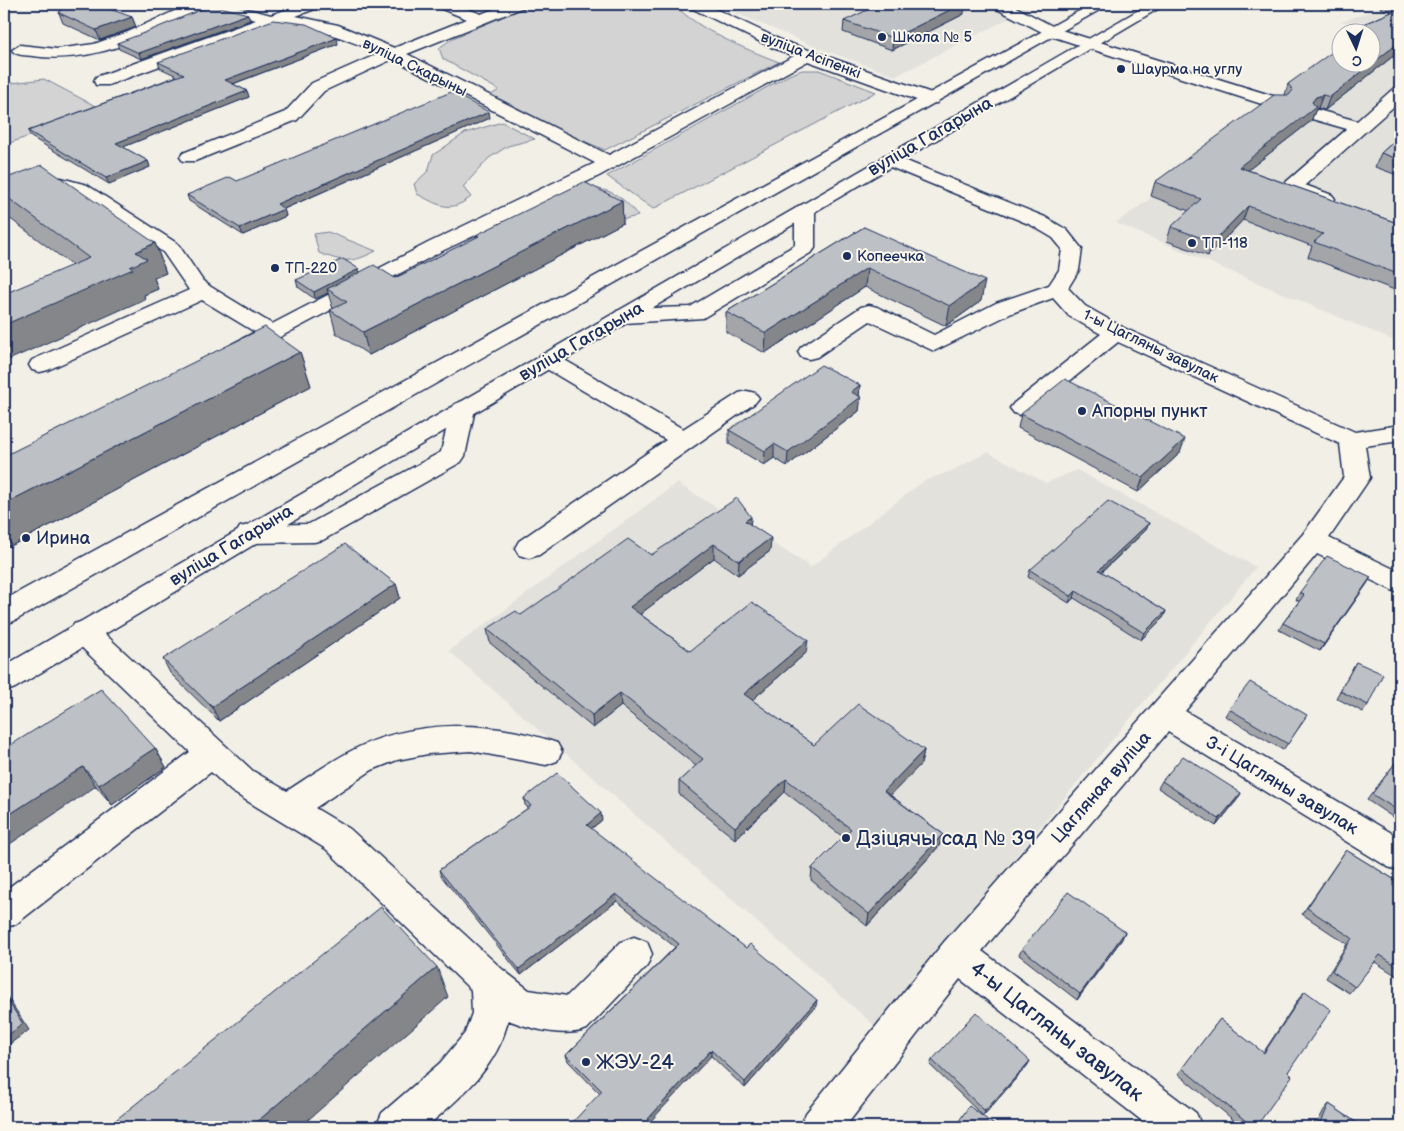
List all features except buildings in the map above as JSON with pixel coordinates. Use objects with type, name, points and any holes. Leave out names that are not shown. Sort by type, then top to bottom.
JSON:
[{"type":"street","points":[[20,50],[60,55],[87,52],[124,39],[201,4]]},
{"type":"street","name":"вуліца Скарыны","points":[[212,4],[269,19],[300,21],[334,28],[395,54],[470,94],[608,162]]},
{"type":"street","points":[[102,81],[269,19],[315,4]]},
{"type":"street","points":[[442,4],[478,18]]},
{"type":"street","points":[[189,157],[291,116],[318,87],[478,18],[519,4]]},
{"type":"street","name":"вуліца Асіпенкі","points":[[694,4],[806,56],[931,99]]},
{"type":"street","points":[[1000,4],[1053,32],[1277,103]]},
{"type":"street","name":"вуліца Гагарына","points":[[4,613],[634,262],[1103,4]]},
{"type":"street","name":"вуліца Гагарына","points":[[4,680],[249,534],[625,316],[1089,43],[1159,4]]},
{"type":"street","points":[[220,359],[435,247],[592,172],[806,56]]},
{"type":"street","points":[[1346,206],[1292,187],[1400,92]]},
{"type":"street","points":[[1318,115],[1358,127]]},
{"type":"street","points":[[809,352],[870,312],[934,344],[1004,308],[1057,289],[1069,270],[1072,250],[1060,234],[1038,221],[889,160]]},
{"type":"street","points":[[27,192],[61,184],[80,189],[171,248],[195,285],[203,292],[272,333]]},
{"type":"street","points":[[625,316],[695,313],[805,248],[805,210]]},
{"type":"street","points":[[634,262],[678,284]]},
{"type":"street","name":"1-ы Цагляны завулак","points":[[1057,289],[1077,311],[1116,333],[1352,440]]},
{"type":"street","points":[[40,365],[203,292]]},
{"type":"street","points":[[1022,408],[1116,333]]},
{"type":"street","points":[[548,360],[684,440]]},
{"type":"street","points":[[529,548],[747,398]]},
{"type":"street","points":[[1352,440],[1400,433]]},
{"type":"street","name":"Цагляная вуліца","points":[[820,1127],[956,954],[1313,541],[1357,478],[1352,440]]},
{"type":"street","points":[[1313,541],[1400,584]]},
{"type":"street","points":[[84,632],[211,754],[242,781],[338,838],[489,982],[520,1007],[574,1016],[634,954]]},
{"type":"street","name":"3-і Цагляны завулак","points":[[1164,714],[1400,856]]},
{"type":"street","points":[[288,808],[361,761],[393,748],[428,741],[471,738],[546,752]]},
{"type":"street","points":[[4,912],[211,754]]},
{"type":"street","name":"4-ы Цагляны завулак","points":[[956,954],[1182,1127]]},
{"type":"street","points":[[396,1127],[468,1062],[483,1039],[492,1013],[489,982]]},
{"type":"shaded area","points":[[533,4],[673,4],[709,31],[779,62],[605,150],[492,102],[491,95],[499,90],[443,59],[439,48],[453,38]]},
{"type":"shaded area","name":"Школа № 5","points":[[715,4],[1037,4],[896,76],[816,47]]},
{"type":"shaded area","points":[[1386,4],[1400,4],[1400,24],[1341,22]]},
{"type":"shaded area","points":[[1400,33],[1400,343],[1116,223],[1332,69],[1332,72],[1382,72],[1382,52]]},
{"type":"shaded area","points":[[802,70],[819,70],[876,92],[653,209],[607,176],[789,75]]},
{"type":"shaded area","points":[[44,79],[103,110],[4,145],[4,84]]},
{"type":"shaded area","points":[[502,122],[535,139],[508,146],[489,158],[463,187],[471,197],[456,205],[444,206],[417,194],[414,184],[428,171],[433,155],[465,133]]},
{"type":"shaded area","points":[[583,188],[601,189],[615,194],[638,216],[625,219],[595,202]]},
{"type":"shaded area","points":[[328,232],[376,251],[354,260],[336,259],[319,253],[314,234]]},
{"type":"shaded area","name":"Дзіцячы сад № 39","points":[[988,452],[1046,483],[1077,470],[1256,567],[875,1026],[449,651],[677,483],[811,567],[924,481],[951,471]]},
{"type":"place","name":"Школа № 5","points":[[882,37]]},
{"type":"place","name":"Шаурма на углу","points":[[1121,69]]},
{"type":"place","name":"ТП-118","points":[[1192,243]]},
{"type":"place","name":"Копеечка","points":[[847,256]]},
{"type":"place","name":"ТП-220","points":[[275,268]]},
{"type":"place","name":"Апорны пункт","points":[[1082,411]]},
{"type":"place","name":"Ирина","points":[[26,538]]},
{"type":"place","name":"Дзіцячы сад № 39","points":[[846,838]]},
{"type":"place","name":"ЖЭУ-24","points":[[586,1062]]}]
